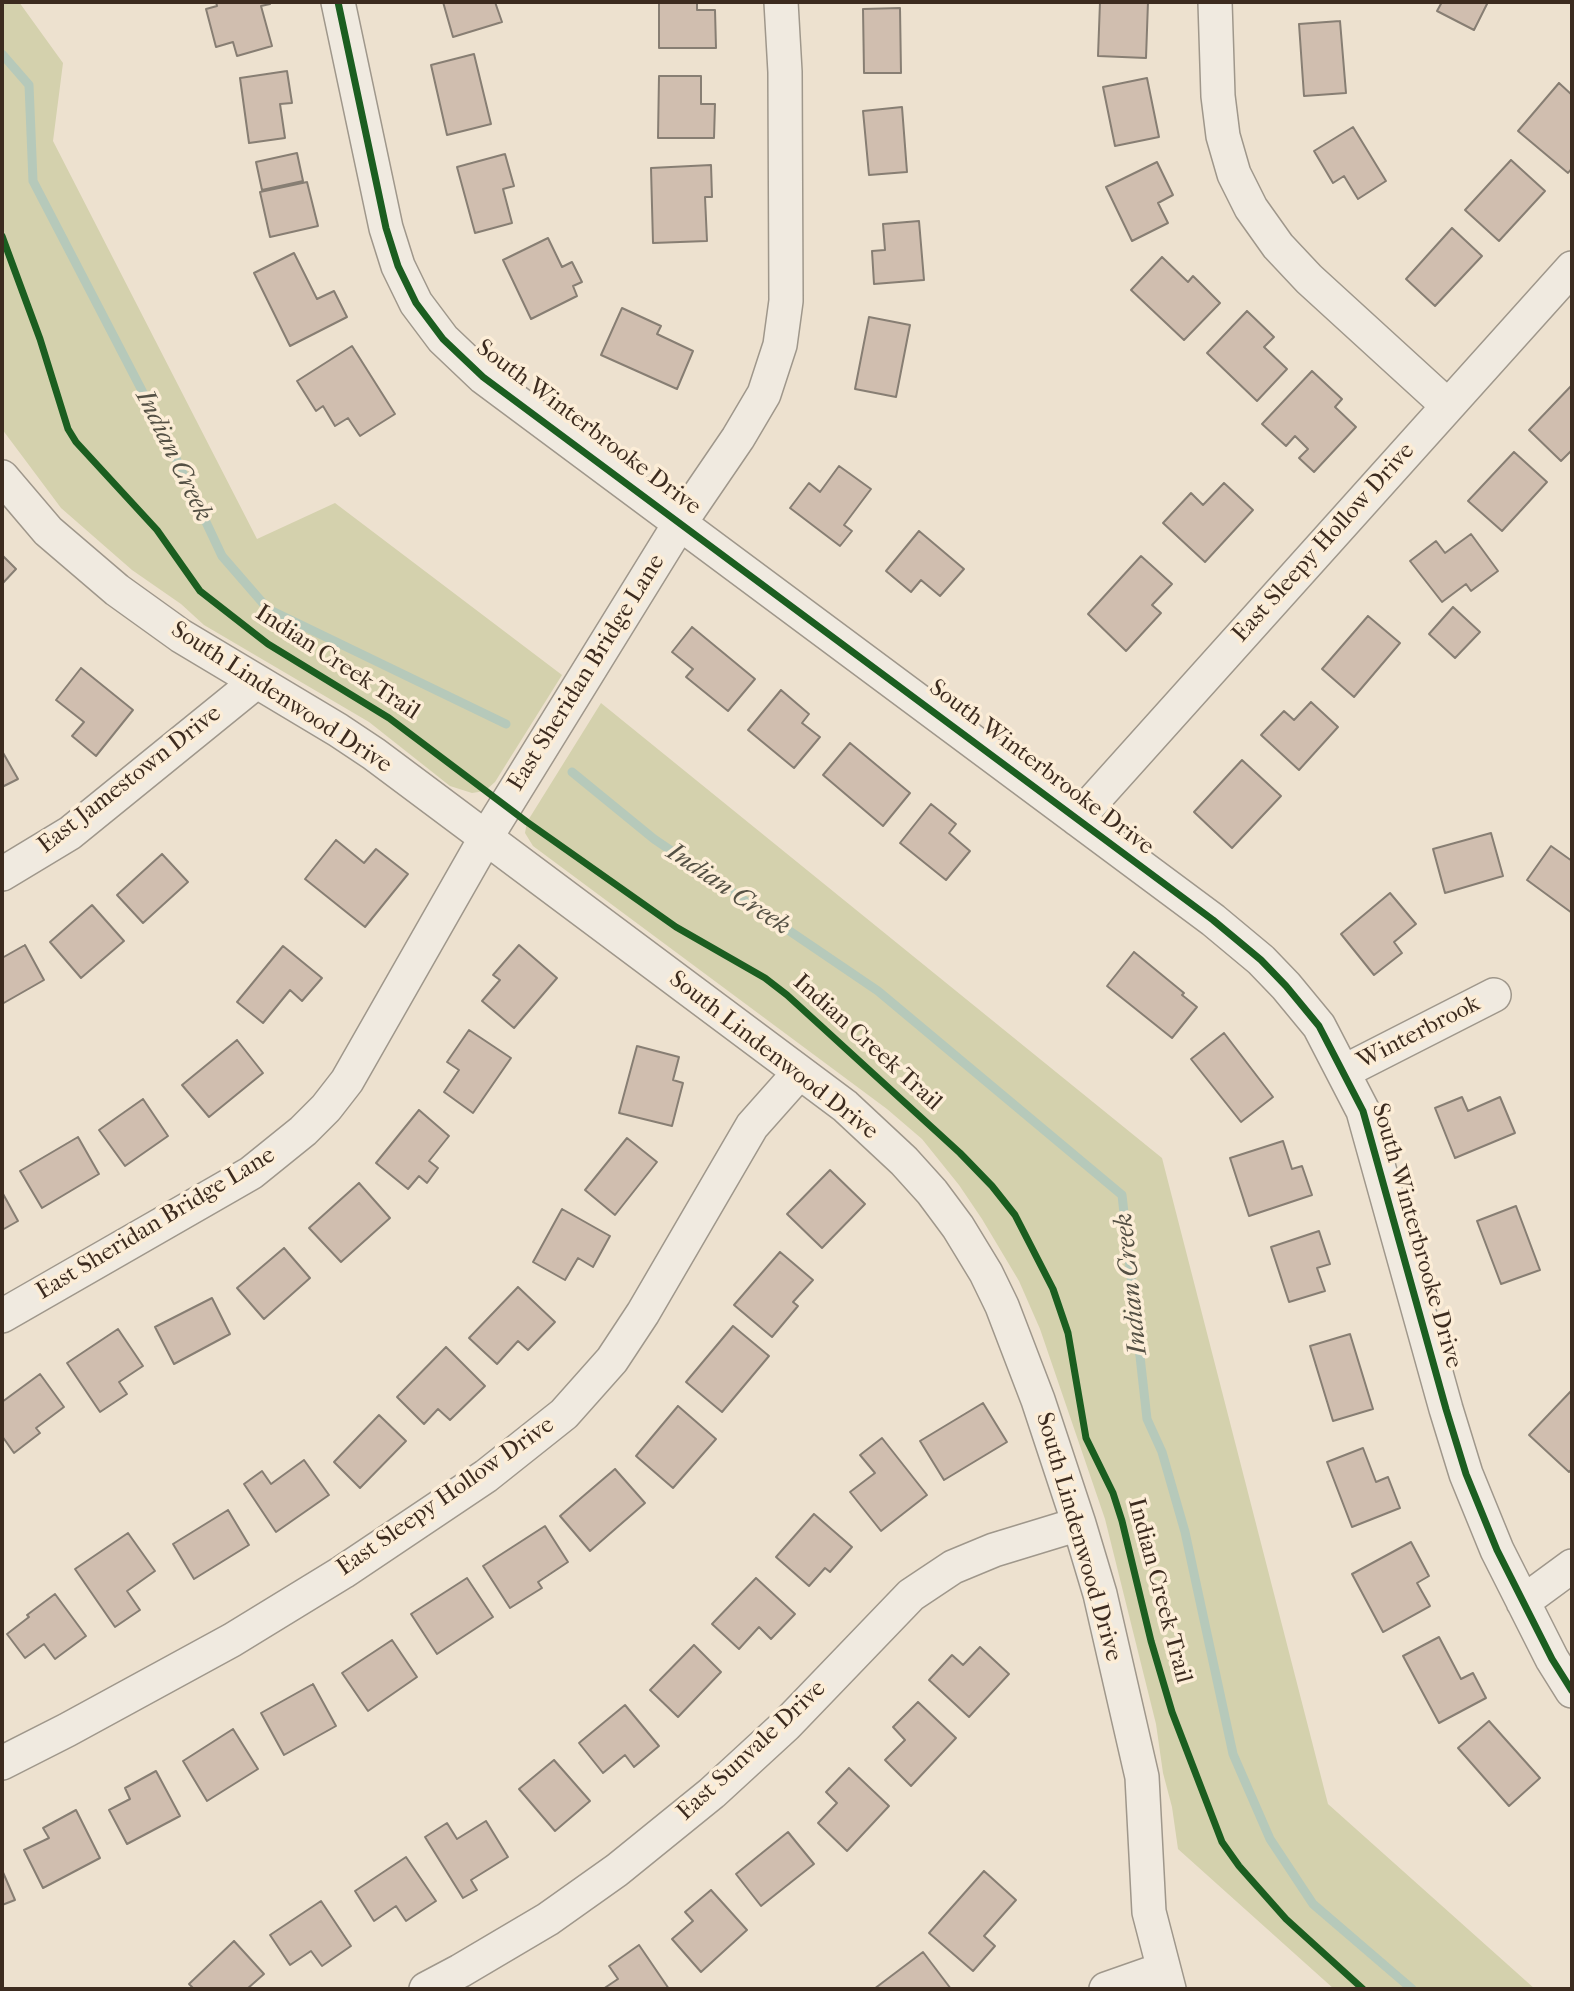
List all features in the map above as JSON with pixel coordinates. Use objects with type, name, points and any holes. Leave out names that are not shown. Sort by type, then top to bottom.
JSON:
[{"type":"street","name":"South Winterbrooke Drive","points":[[338,2],[386,228],[398,266],[416,303],[443,339],[483,377],[1213,920],[1261,961],[1319,1026],[1367,1121],[1466,1474],[1497,1550],[1552,1659],[1572,1691]]},
{"type":"street","name":"East Sheridan Bridge Lane","points":[[2,1315],[251,1172],[303,1131],[346,1081],[485,839],[680,523],[738,438],[764,394],[780,345],[786,301],[785,72],[781,2]]},
{"type":"street","points":[[1215,2],[1218,96],[1223,136],[1234,174],[1251,208],[1278,246],[1309,279],[1448,405]]},
{"type":"street","name":"East Sleepy Hollow Drive","points":[[1077,819],[1572,268]]},
{"type":"street","name":"South Lindenwood Drive","points":[[2,477],[48,531],[117,590],[181,636],[356,742],[845,1106],[904,1161],[958,1227],[986,1273],[1019,1346],[1100,1594],[1142,1777],[1149,1912],[1166,1979]]},
{"type":"street","name":"East Jamestown Drive","points":[[2,874],[70,833],[256,682]]},
{"type":"street","name":"Winterbrook","points":[[1343,1072],[1494,995]]},
{"type":"street","name":"East Sleepy Hollow Drive","points":[[2,1763],[232,1640],[343,1572],[486,1476],[564,1414],[612,1360],[643,1313],[752,1126],[799,1073]]},
{"type":"street","name":"East Sunvale Drive","points":[[426,1989],[548,1919],[617,1870],[702,1801],[786,1725],[911,1595],[963,1562],[1079,1524]]},
{"type":"street","points":[[1523,1602],[1572,1566]]},
{"type":"street","points":[[1106,1989],[1166,1979]]},
{"type":"shaded area","points":[[2,2],[19,2],[63,63],[53,141],[257,539],[335,503],[562,675],[495,782],[485,791],[472,793],[450,786],[369,722],[204,625],[181,604],[132,570],[61,508],[2,429]]},
{"type":"shaded area","points":[[601,703],[1162,1158],[1328,1804],[1535,1989],[1334,1989],[1178,1849],[1156,1724],[1105,1519],[1040,1329],[1019,1281],[982,1219],[922,1139],[887,1109],[533,846],[525,833],[527,822]]},
{"type":"building","points":[[216,2],[270,2],[261,6],[272,46],[237,56],[233,42],[216,47],[206,9],[217,6]]},
{"type":"building","points":[[443,2],[495,2],[502,22],[453,37]]},
{"type":"building","points":[[659,2],[697,2],[697,10],[715,10],[716,48],[659,48]]},
{"type":"building","points":[[1100,2],[1148,2],[1146,58],[1098,56]]},
{"type":"building","points":[[1442,2],[1488,2],[1474,30],[1437,11]]},
{"type":"building","points":[[900,8],[901,73],[864,73],[863,9]]},
{"type":"building","points":[[1340,21],[1346,93],[1304,96],[1299,24]]},
{"type":"building","points":[[474,54],[491,124],[447,135],[431,65]]},
{"type":"building","points":[[287,71],[292,103],[280,104],[285,138],[249,143],[240,78]]},
{"type":"building","points":[[659,76],[701,76],[701,104],[715,104],[714,138],[658,138]]},
{"type":"building","points":[[1147,78],[1159,137],[1115,146],[1103,87]]},
{"type":"building","points":[[1559,83],[1572,95],[1572,168],[1568,173],[1518,131]]},
{"type":"building","points":[[902,107],[907,172],[869,175],[863,111]]},
{"type":"building","points":[[1353,127],[1386,181],[1358,199],[1344,176],[1333,183],[1314,151]]},
{"type":"building","points":[[297,153],[303,181],[262,190],[256,162]]},
{"type":"building","points":[[505,154],[514,186],[503,189],[512,223],[475,233],[457,167]]},
{"type":"building","points":[[1511,160],[1545,191],[1499,241],[1465,210]]},
{"type":"building","points":[[1157,162],[1173,195],[1158,203],[1168,223],[1132,241],[1106,187]]},
{"type":"building","points":[[711,165],[712,197],[705,197],[707,241],[653,243],[651,168]]},
{"type":"building","points":[[307,182],[318,226],[270,237],[260,192]]},
{"type":"building","points":[[919,221],[924,280],[874,284],[872,251],[885,250],[883,224]]},
{"type":"building","points":[[1452,228],[1482,256],[1435,306],[1406,279]]},
{"type":"building","points":[[548,238],[562,267],[572,262],[582,282],[573,286],[577,296],[531,319],[503,260]]},
{"type":"building","points":[[294,253],[317,299],[334,291],[347,317],[290,346],[254,273]]},
{"type":"building","points":[[1162,257],[1188,282],[1193,276],[1220,303],[1184,340],[1131,290]]},
{"type":"building","points":[[622,308],[661,326],[657,334],[693,351],[677,389],[601,355]]},
{"type":"building","points":[[1247,311],[1274,337],[1264,347],[1287,369],[1257,401],[1207,353]]},
{"type":"building","points":[[869,317],[910,325],[896,397],[855,389]]},
{"type":"building","points":[[352,346],[395,414],[360,436],[348,418],[335,426],[323,406],[316,411],[297,381]]},
{"type":"building","points":[[1312,371],[1342,399],[1335,407],[1356,427],[1314,472],[1299,458],[1308,449],[1295,436],[1286,446],[1262,424]]},
{"type":"building","points":[[1572,385],[1572,450],[1561,461],[1529,430]]},
{"type":"building","points":[[1514,452],[1547,482],[1502,531],[1468,501]]},
{"type":"building","points":[[839,466],[871,489],[844,525],[852,531],[840,546],[790,508],[809,483],[820,492]]},
{"type":"building","points":[[1224,483],[1253,510],[1205,562],[1163,523],[1191,493],[1203,505]]},
{"type":"building","points":[[919,531],[964,569],[940,596],[921,580],[911,592],[886,571]]},
{"type":"building","points":[[1471,534],[1498,571],[1471,591],[1466,584],[1442,602],[1410,561],[1436,541],[1445,553]]},
{"type":"building","points":[[2,555],[16,569],[2,584]]},
{"type":"building","points":[[1141,556],[1172,584],[1152,605],[1161,613],[1126,651],[1088,614]]},
{"type":"building","points":[[1453,607],[1480,632],[1455,658],[1429,634]]},
{"type":"building","points":[[1368,616],[1400,643],[1354,697],[1322,669]]},
{"type":"building","points":[[692,627],[755,679],[728,711],[686,677],[693,669],[672,652]]},
{"type":"building","points":[[81,668],[133,710],[96,756],[72,736],[84,722],[56,700]]},
{"type":"building","points":[[781,690],[809,714],[802,723],[820,737],[794,768],[748,730]]},
{"type":"building","points":[[1311,702],[1338,727],[1299,770],[1261,735],[1284,711],[1294,720]]},
{"type":"building","points":[[850,743],[910,793],[883,826],[823,775]]},
{"type":"building","points":[[2,751],[18,779],[2,787]]},
{"type":"building","points":[[1242,760],[1281,796],[1232,848],[1194,812]]},
{"type":"building","points":[[931,804],[956,824],[949,833],[970,851],[946,880],[900,843]]},
{"type":"building","points":[[1491,833],[1503,876],[1445,893],[1433,849]]},
{"type":"building","points":[[336,840],[364,863],[376,849],[408,874],[365,927],[305,879]]},
{"type":"building","points":[[1551,846],[1572,861],[1572,913],[1527,880]]},
{"type":"building","points":[[162,854],[188,882],[143,923],[117,895]]},
{"type":"building","points":[[1390,893],[1416,924],[1394,942],[1402,953],[1374,975],[1341,934]]},
{"type":"building","points":[[92,905],[124,941],[81,978],[50,942]]},
{"type":"building","points":[[25,945],[44,980],[2,1004],[2,958]]},
{"type":"building","points":[[519,945],[557,978],[514,1028],[482,1001],[500,980],[493,975]]},
{"type":"building","points":[[283,946],[322,978],[302,1001],[290,990],[263,1023],[237,1002]]},
{"type":"building","points":[[1134,952],[1197,1007],[1172,1038],[1107,986]]},
{"type":"building","points":[[469,1030],[511,1058],[473,1113],[444,1092],[459,1070],[447,1062]]},
{"type":"building","points":[[1224,1033],[1273,1097],[1241,1122],[1191,1059]]},
{"type":"building","points":[[237,1040],[263,1073],[209,1117],[182,1085]]},
{"type":"building","points":[[637,1046],[679,1057],[673,1080],[683,1083],[672,1126],[619,1113]]},
{"type":"building","points":[[1462,1097],[1468,1111],[1500,1097],[1515,1133],[1455,1158],[1435,1108]]},
{"type":"building","points":[[143,1099],[168,1136],[125,1166],[99,1130]]},
{"type":"building","points":[[419,1110],[449,1136],[429,1161],[438,1168],[427,1183],[419,1176],[408,1189],[376,1163]]},
{"type":"building","points":[[78,1137],[99,1174],[42,1208],[20,1171]]},
{"type":"building","points":[[627,1138],[657,1162],[615,1215],[585,1190]]},
{"type":"building","points":[[1283,1141],[1292,1169],[1302,1166],[1312,1195],[1249,1216],[1230,1158]]},
{"type":"building","points":[[830,1170],[865,1204],[822,1248],[787,1214]]},
{"type":"building","points":[[359,1183],[390,1218],[341,1262],[309,1228]]},
{"type":"building","points":[[2,1192],[18,1221],[2,1230]]},
{"type":"building","points":[[1516,1206],[1540,1270],[1501,1284],[1477,1221]]},
{"type":"building","points":[[562,1209],[610,1236],[593,1267],[578,1258],[565,1280],[533,1262]]},
{"type":"building","points":[[1319,1231],[1330,1264],[1317,1268],[1325,1291],[1289,1302],[1271,1247]]},
{"type":"building","points":[[284,1248],[310,1278],[264,1319],[237,1288]]},
{"type":"building","points":[[780,1252],[813,1280],[793,1302],[798,1306],[772,1337],[734,1305]]},
{"type":"building","points":[[518,1287],[555,1322],[528,1350],[518,1341],[497,1364],[469,1338]]},
{"type":"building","points":[[212,1298],[230,1334],[174,1364],[155,1327]]},
{"type":"building","points":[[733,1326],[769,1356],[722,1412],[686,1382]]},
{"type":"building","points":[[118,1329],[143,1366],[119,1382],[127,1394],[100,1412],[67,1363]]},
{"type":"building","points":[[1350,1334],[1373,1409],[1333,1421],[1310,1346]]},
{"type":"building","points":[[446,1347],[485,1386],[450,1420],[438,1409],[424,1424],[397,1397]]},
{"type":"building","points":[[40,1374],[64,1407],[36,1428],[40,1433],[14,1453],[2,1436],[2,1402]]},
{"type":"building","points":[[1572,1390],[1572,1469],[1569,1472],[1529,1435]]},
{"type":"building","points":[[983,1403],[1007,1442],[944,1480],[920,1441]]},
{"type":"building","points":[[678,1406],[716,1439],[673,1488],[636,1456]]},
{"type":"building","points":[[379,1415],[406,1441],[360,1488],[334,1462]]},
{"type":"building","points":[[882,1438],[927,1495],[881,1531],[850,1492],[875,1473],[860,1455]]},
{"type":"building","points":[[1363,1448],[1376,1482],[1388,1477],[1400,1508],[1352,1527],[1327,1462]]},
{"type":"building","points":[[304,1460],[329,1495],[276,1532],[244,1484],[262,1471],[271,1484]]},
{"type":"building","points":[[615,1469],[645,1503],[590,1551],[560,1516]]},
{"type":"building","points":[[228,1510],[249,1545],[194,1579],[173,1544]]},
{"type":"building","points":[[814,1514],[852,1547],[830,1572],[825,1568],[809,1586],[776,1557]]},
{"type":"building","points":[[545,1526],[568,1562],[538,1582],[542,1588],[510,1608],[483,1566]]},
{"type":"building","points":[[128,1533],[155,1571],[127,1591],[140,1610],[115,1627],[75,1569]]},
{"type":"building","points":[[1411,1542],[1429,1576],[1417,1583],[1430,1606],[1383,1632],[1352,1574]]},
{"type":"building","points":[[467,1578],[493,1617],[437,1654],[411,1614]]},
{"type":"building","points":[[756,1578],[795,1614],[771,1639],[759,1627],[739,1649],[712,1624]]},
{"type":"building","points":[[55,1594],[86,1636],[55,1659],[44,1644],[25,1658],[7,1634]]},
{"type":"building","points":[[1439,1637],[1461,1679],[1473,1673],[1486,1698],[1439,1723],[1403,1656]]},
{"type":"building","points":[[392,1640],[417,1677],[368,1711],[342,1673]]},
{"type":"building","points":[[694,1645],[721,1672],[678,1717],[650,1690]]},
{"type":"building","points":[[980,1647],[1009,1674],[969,1717],[929,1680],[952,1655],[963,1665]]},
{"type":"building","points":[[313,1684],[336,1726],[284,1755],[261,1713]]},
{"type":"building","points":[[918,1702],[956,1738],[911,1786],[885,1760],[905,1740],[893,1727]]},
{"type":"building","points":[[625,1705],[659,1746],[634,1767],[625,1755],[603,1773],[579,1743]]},
{"type":"building","points":[[1489,1721],[1540,1778],[1509,1806],[1458,1748]]},
{"type":"building","points":[[233,1729],[258,1769],[207,1801],[183,1761]]},
{"type":"building","points":[[554,1760],[590,1801],[555,1831],[519,1789]]},
{"type":"building","points":[[849,1768],[889,1806],[847,1851],[818,1823],[837,1803],[826,1792]]},
{"type":"building","points":[[156,1771],[180,1816],[127,1844],[109,1810],[130,1799],[125,1788]]},
{"type":"building","points":[[76,1810],[100,1858],[43,1888],[24,1850],[49,1838],[43,1828]]},
{"type":"building","points":[[486,1821],[508,1857],[471,1880],[477,1890],[463,1898],[425,1837],[447,1823],[457,1839]]},
{"type":"building","points":[[788,1832],[814,1864],[761,1906],[736,1874]]},
{"type":"building","points":[[406,1857],[436,1901],[406,1921],[396,1906],[374,1921],[355,1891]]},
{"type":"building","points":[[2,1870],[15,1900],[2,1905]]},
{"type":"building","points":[[984,1871],[1016,1900],[984,1936],[995,1946],[973,1971],[929,1933]]},
{"type":"building","points":[[711,1890],[747,1930],[701,1972],[672,1939],[693,1921],[685,1912]]},
{"type":"building","points":[[321,1901],[351,1946],[322,1966],[311,1951],[290,1965],[270,1935]]},
{"type":"building","points":[[234,1941],[264,1974],[247,1989],[194,1989],[189,1984]]},
{"type":"building","points":[[639,1945],[669,1989],[603,1989],[618,1979],[609,1966]]},
{"type":"building","points":[[923,1952],[951,1989],[874,1989]]},
{"type":"waterway","name":"Indian Creek","points":[[2,54],[29,85],[33,181],[164,433],[222,556],[268,609],[506,724]]},
{"type":"waterway","name":"Indian Creek","points":[[572,772],[654,839],[878,991],[1122,1195],[1147,1419],[1162,1452],[1185,1532],[1233,1754],[1270,1839],[1313,1904],[1412,1989]]},
{"type":"cycle path","points":[[338,2],[386,228],[398,266],[416,303],[443,339],[483,377],[1213,920],[1261,960],[1319,1026],[1363,1111],[1466,1474],[1497,1550],[1552,1659],[1572,1691]]},
{"type":"cycle path","name":"Indian Creek Trail","points":[[2,236],[40,339],[68,429],[76,442],[157,530],[200,591],[268,644],[389,718],[527,822],[676,927],[765,978],[960,1153],[1015,1215],[1053,1289],[1068,1333],[1086,1438],[1113,1493],[1172,1712],[1222,1842],[1239,1866],[1286,1919],[1363,1989]]}]
